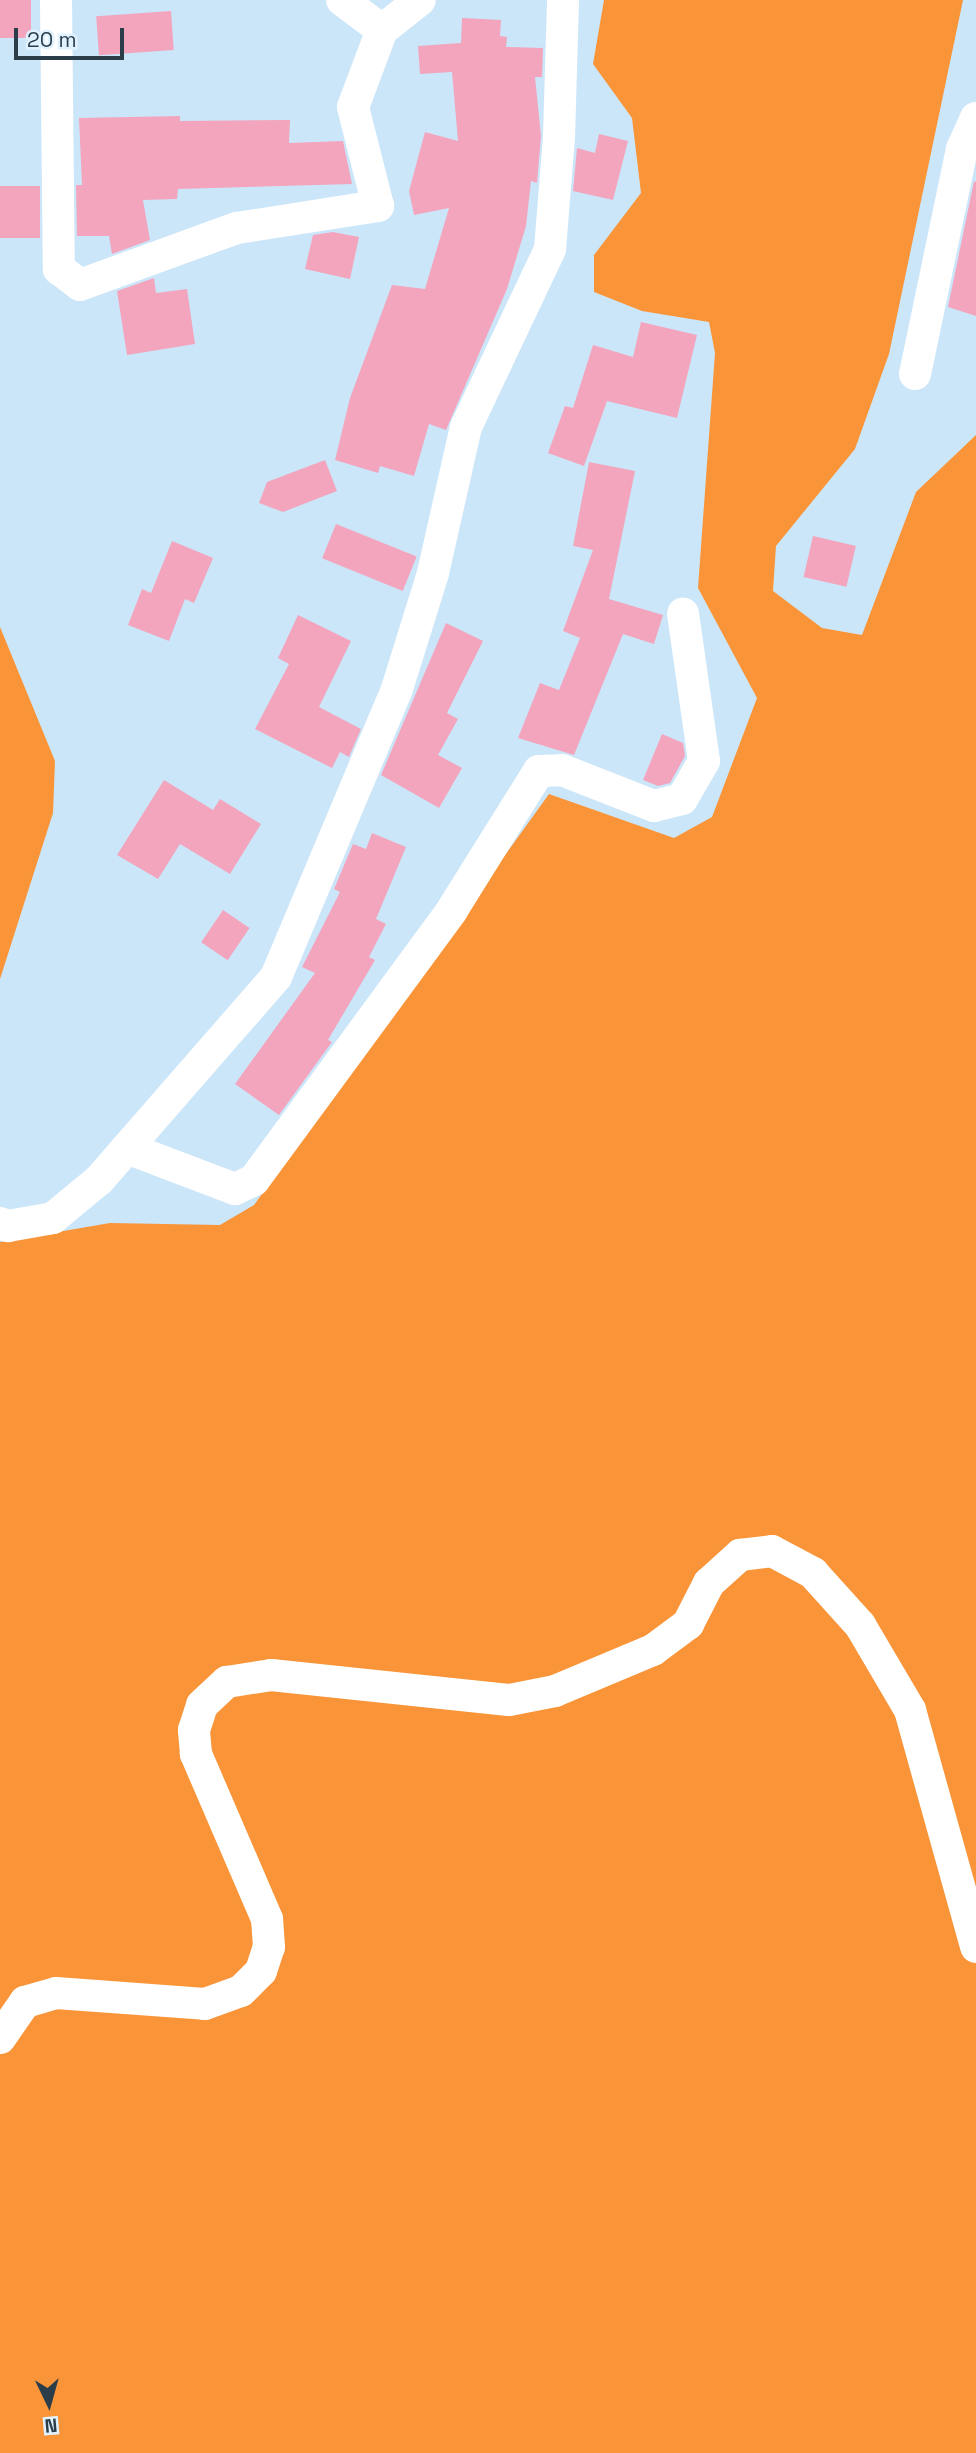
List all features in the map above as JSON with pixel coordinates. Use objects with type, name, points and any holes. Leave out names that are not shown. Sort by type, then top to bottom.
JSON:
[{"type":"street","points":[[56,0],[59,269],[80,285],[237,228],[378,206],[353,107],[382,30],[420,0]]},
{"type":"street","points":[[342,0],[382,30]]},
{"type":"street","points":[[0,1223],[8,1226],[53,1218],[99,1180],[276,977],[396,692],[433,573],[466,426],[550,248],[559,137],[563,0]]},
{"type":"street","points":[[915,374],[958,163],[976,118]]},
{"type":"street","points":[[127,1148],[235,1189],[254,1180],[452,910],[538,771],[562,770],[653,806],[682,799],[704,761],[683,613]]},
{"type":"street","points":[[0,2038],[25,2002],[56,1993],[205,2004],[241,1991],[261,1971],[269,1947],[267,1919],[196,1754],[194,1730],[202,1705],[227,1682],[271,1675],[509,1700],[555,1691],[653,1650],[688,1624],[709,1583],[740,1555],[772,1551],[813,1573],[860,1625],[910,1710],[976,1947]]},
{"type":"shaded area","points":[[604,0],[963,0],[889,354],[855,449],[776,546],[773,591],[822,628],[862,635],[916,492],[976,435],[976,2453],[0,2453],[0,1242],[110,1223],[220,1225],[254,1205],[549,794],[674,838],[712,817],[757,698],[698,588],[715,353],[709,322],[642,311],[594,292],[594,255],[641,193],[632,118],[593,64]]},
{"type":"shaded area","points":[[0,627],[55,761],[53,813],[0,979]]},
{"type":"building","points":[[0,0],[31,0],[31,38],[0,38]]},
{"type":"building","points":[[171,11],[174,50],[99,55],[96,16]]},
{"type":"building","points":[[462,18],[501,20],[500,36],[507,37],[506,47],[543,48],[542,77],[535,77],[541,136],[537,183],[531,181],[526,226],[507,289],[446,430],[429,424],[414,476],[380,466],[378,473],[335,460],[350,398],[392,285],[425,289],[449,208],[414,215],[409,191],[425,132],[458,141],[452,72],[420,74],[418,46],[461,43]]},
{"type":"building","points":[[180,116],[180,121],[290,120],[289,143],[343,141],[352,184],[178,189],[177,199],[143,200],[150,240],[112,254],[109,236],[77,236],[76,185],[82,185],[79,118]]},
{"type":"building","points":[[599,134],[628,141],[613,200],[573,191],[577,148],[595,153]]},
{"type":"building","points":[[974,181],[976,182],[976,316],[948,307]]},
{"type":"building","points":[[0,186],[40,186],[40,238],[0,238]]},
{"type":"building","points":[[333,232],[359,237],[350,279],[305,269],[313,235]]},
{"type":"building","points":[[154,278],[156,293],[187,289],[195,344],[127,355],[117,291]]},
{"type":"building","points":[[641,322],[697,335],[677,418],[607,401],[584,466],[548,453],[565,406],[573,408],[593,345],[633,357]]},
{"type":"building","points":[[325,460],[337,491],[283,512],[259,503],[267,482]]},
{"type":"building","points":[[589,462],[635,471],[609,599],[663,615],[654,644],[623,634],[574,755],[518,738],[540,683],[559,690],[580,638],[563,631],[593,550],[573,546]]},
{"type":"building","points":[[336,524],[417,557],[403,591],[322,558]]},
{"type":"building","points":[[813,536],[856,546],[846,587],[804,577]]},
{"type":"building","points":[[172,541],[213,558],[194,603],[185,599],[169,641],[128,625],[142,589],[151,593]]},
{"type":"building","points":[[298,615],[351,641],[319,707],[361,729],[349,757],[340,752],[332,768],[255,729],[289,664],[278,658]]},
{"type":"building","points":[[446,623],[483,641],[447,713],[458,719],[438,755],[462,768],[439,808],[381,775]]},
{"type":"building","points":[[662,734],[683,743],[685,756],[670,783],[658,786],[643,780]]},
{"type":"building","points":[[164,780],[213,810],[220,799],[261,824],[230,874],[180,844],[158,879],[117,855]]},
{"type":"building","points":[[372,833],[406,847],[376,919],[386,924],[369,957],[375,960],[328,1040],[332,1042],[279,1115],[235,1084],[315,973],[302,967],[340,892],[334,889],[353,844],[366,849]]},
{"type":"building","points":[[223,910],[250,928],[228,960],[201,942]]}]
